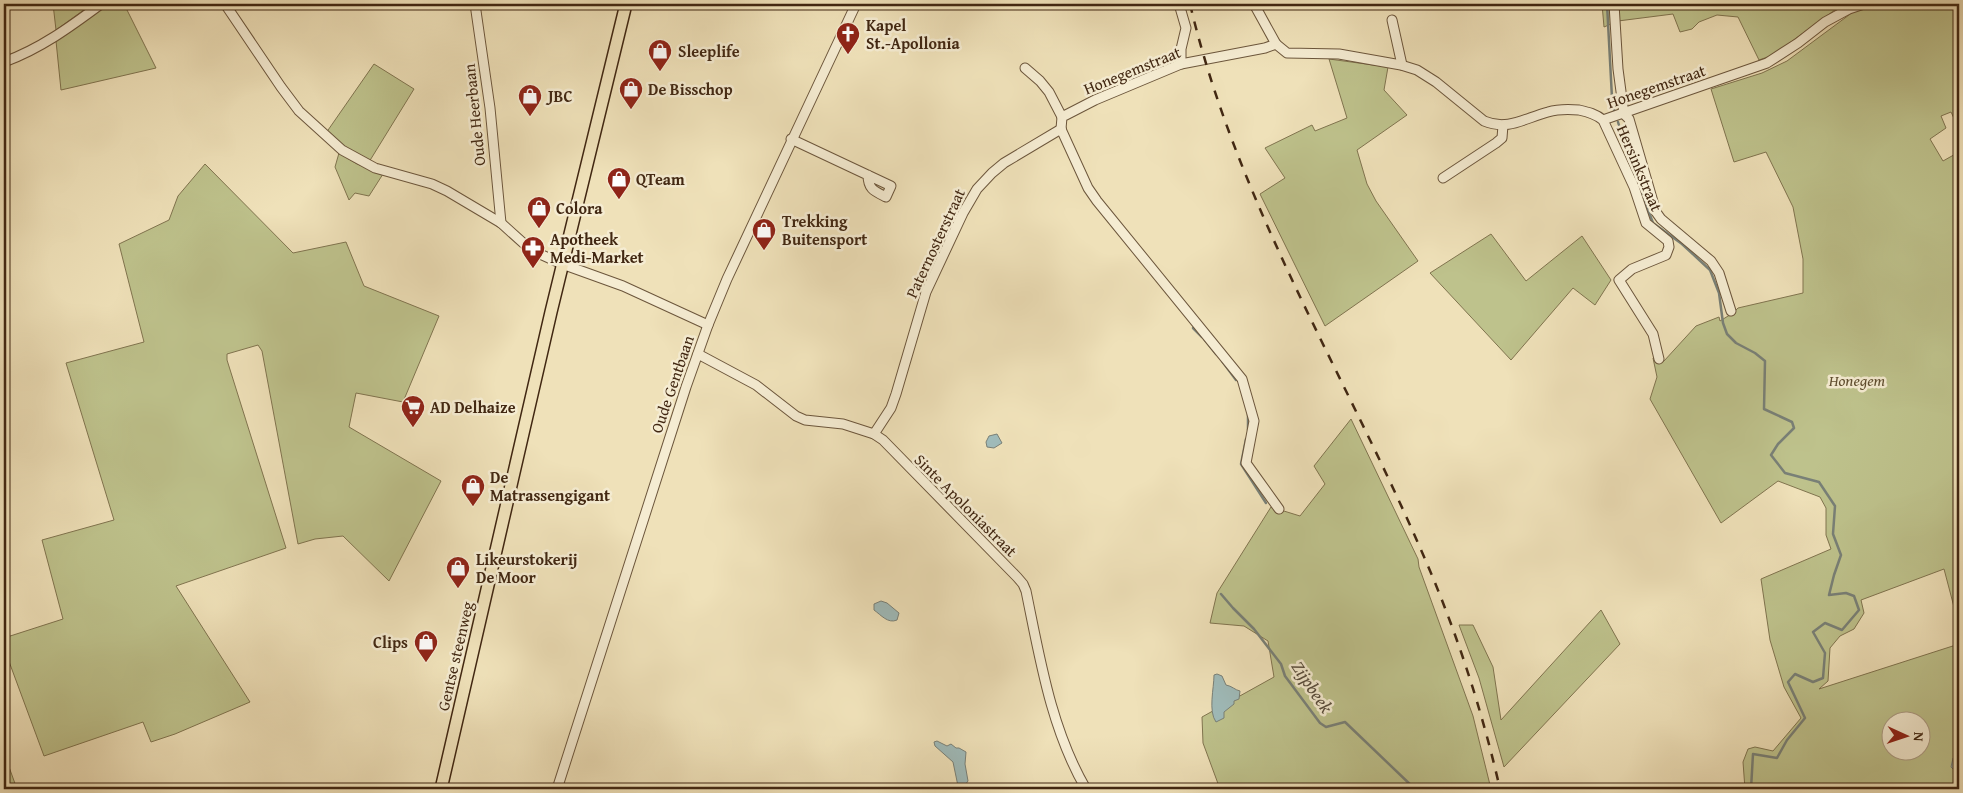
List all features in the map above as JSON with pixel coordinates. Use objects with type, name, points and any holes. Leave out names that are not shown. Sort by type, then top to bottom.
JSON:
[{"type":"main road","name":"Gentse steenweg","points":[[441,789],[562,264],[626,4]]},
{"type":"street","points":[[4,62],[44,44],[101,4]]},
{"type":"street","points":[[225,4],[299,111],[342,150],[375,168],[432,184],[446,191],[501,223],[531,250],[562,264],[624,286],[708,325]]},
{"type":"street","name":"Oude Heerbaan","points":[[475,4],[490,108],[501,223]]},
{"type":"street","points":[[1179,4],[1186,28],[1181,64]]},
{"type":"street","points":[[1254,4],[1276,44],[1287,53],[1339,54],[1402,65],[1417,70],[1436,82],[1484,121],[1494,125],[1503,125],[1502,138],[1443,178]]},
{"type":"street","points":[[1614,4],[1618,69],[1624,114],[1629,119],[1656,212],[1711,261],[1719,273],[1731,311]]},
{"type":"street","name":"Honegemstraat","points":[[1503,125],[1560,109],[1588,112],[1599,116],[1603,120],[1624,114],[1767,64],[1825,22],[1849,9],[1864,4]]},
{"type":"street","name":"Oude Gentbaan","points":[[557,789],[686,387],[708,325],[727,279],[853,5]]},
{"type":"street","points":[[1392,20],[1402,65]]},
{"type":"street","name":"Honegemstraat","points":[[1062,116],[1181,64],[1276,44]]},
{"type":"street","points":[[1024,68],[1040,81],[1049,92],[1062,116],[1061,129],[1088,188],[1242,379],[1254,422],[1246,463],[1276,506]]},
{"type":"street","name":"Hersinkstraat","points":[[1603,120],[1634,187],[1646,223],[1668,241],[1669,247],[1666,255],[1632,269],[1620,280],[1653,334],[1659,359]]},
{"type":"street","name":"Paternosterstraat","points":[[874,434],[891,408],[926,292],[963,213],[977,189],[992,172],[1061,129]]},
{"type":"street","points":[[791,139],[868,176]]},
{"type":"street","name":"Sinte Apoloniastraat","points":[[698,354],[756,385],[791,412],[805,420],[834,422],[874,434],[883,440],[1023,584],[1056,719],[1075,770],[1086,789]]},
{"type":"green space","points":[[53,4],[92,4],[56,30]]},
{"type":"green space","points":[[107,4],[124,4],[156,68],[61,90],[56,41]]},
{"type":"green space","points":[[1602,4],[1843,4],[1773,55],[1759,60],[1738,17],[1717,15],[1699,22],[1692,29],[1680,32],[1673,14],[1618,21],[1604,27]]},
{"type":"green space","name":"Honegem","points":[[1878,4],[1959,4],[1959,129],[1951,112],[1941,116],[1946,128],[1930,139],[1943,161],[1959,152],[1959,626],[1944,569],[1861,600],[1864,613],[1854,629],[1840,636],[1830,648],[1828,681],[1819,689],[1959,644],[1959,789],[1745,789],[1743,762],[1748,749],[1755,747],[1773,751],[1801,718],[1784,687],[1770,640],[1761,579],[1831,549],[1826,535],[1826,508],[1820,497],[1778,481],[1721,523],[1650,399],[1657,377],[1653,358],[1664,361],[1696,326],[1719,317],[1720,321],[1738,308],[1803,293],[1803,259],[1793,207],[1766,152],[1734,162],[1711,89],[1762,73],[1787,61],[1853,12]]},
{"type":"green space","points":[[1329,59],[1388,67],[1384,90],[1407,115],[1357,150],[1367,184],[1376,201],[1418,261],[1325,326],[1260,194],[1285,178],[1265,148],[1312,125],[1315,131],[1347,118]]},
{"type":"green space","points":[[374,64],[414,89],[369,162],[341,145],[326,133]]},
{"type":"green space","points":[[339,153],[357,164],[383,174],[369,196],[355,193],[349,200],[335,167]]},
{"type":"green space","points":[[205,164],[293,253],[346,242],[364,286],[439,316],[403,402],[356,393],[349,427],[441,481],[389,581],[343,536],[315,539],[298,544],[262,351],[258,345],[227,354],[227,360],[286,548],[176,586],[250,702],[175,734],[151,742],[143,722],[44,756],[4,648],[4,638],[63,619],[42,540],[114,520],[66,363],[144,342],[119,244],[169,220],[178,196]]},
{"type":"green space","points":[[1491,234],[1526,281],[1582,236],[1611,280],[1595,305],[1573,288],[1511,360],[1430,273]]},
{"type":"green space","points":[[1351,419],[1418,559],[1419,567],[1473,716],[1491,789],[1220,789],[1203,743],[1202,717],[1274,677],[1268,641],[1244,626],[1210,623],[1217,593],[1271,507],[1300,516],[1325,484],[1314,466]]},
{"type":"green space","points":[[1601,610],[1620,644],[1504,767],[1479,678],[1459,625],[1473,625],[1493,667],[1501,720]]},
{"type":"green space","points":[[9,767],[17,789],[4,789],[4,769]]},
{"type":"water","points":[[997,434],[1002,443],[994,448],[987,447],[986,442],[989,436]]},
{"type":"water","points":[[881,601],[887,603],[899,613],[897,620],[888,620],[874,610],[874,604]]},
{"type":"water","points":[[1214,675],[1222,676],[1226,685],[1240,691],[1239,699],[1234,701],[1234,704],[1224,712],[1224,718],[1216,722],[1212,706]]},
{"type":"water","points":[[937,741],[947,746],[951,744],[966,752],[965,764],[968,781],[965,785],[960,784],[958,786],[953,762],[935,746],[934,742]]},
{"type":"water","points":[[1959,756],[1959,770],[1954,770],[1951,767],[1953,758]]},
{"type":"waterway","points":[[1607,4],[1614,110]]},
{"type":"waterway","points":[[1618,122],[1630,162],[1653,223],[1682,244],[1710,270],[1719,293],[1723,323],[1727,334],[1736,343],[1755,353],[1765,361],[1764,409],[1792,422],[1794,428],[1778,444],[1771,455],[1785,473],[1819,482],[1835,506],[1833,534],[1841,555],[1829,595],[1846,593],[1854,596],[1859,610],[1842,630],[1825,623],[1813,632],[1825,653],[1823,678],[1813,682],[1795,674],[1788,682],[1805,718],[1787,740],[1777,758],[1753,754],[1751,789]]},
{"type":"waterway","name":"Zijpbeek","points":[[1193,328],[1202,337]]},
{"type":"waterway","name":"Zijpbeek","points":[[1204,339],[1216,354]]},
{"type":"waterway","name":"Zijpbeek","points":[[1222,361],[1236,380]]},
{"type":"waterway","name":"Zijpbeek","points":[[1248,414],[1248,430]]},
{"type":"waterway","name":"Zijpbeek","points":[[1246,439],[1241,464],[1266,503]]},
{"type":"waterway","name":"Zijpbeek","points":[[1221,594],[1254,629],[1281,664],[1285,676],[1320,723],[1326,727],[1345,722],[1415,789]]},
{"type":"railway","points":[[1190,4],[1210,77],[1235,149],[1264,218],[1394,490],[1437,587],[1468,672],[1500,789]]},
{"type":"place","name":"Kapel St.-Apollonia","points":[[848,55]]},
{"type":"place","name":"Sleeplife","points":[[660,72]]},
{"type":"place","name":"De Bisschop","points":[[631,110]]},
{"type":"place","name":"JBC","points":[[530,117]]},
{"type":"place","name":"QTeam","points":[[619,200]]},
{"type":"place","name":"Colora","points":[[539,229]]},
{"type":"place","name":"Trekking Buitensport","points":[[764,251]]},
{"type":"place","name":"Apotheek Medi-Market","points":[[533,269]]},
{"type":"place","name":"AD Delhaize","points":[[413,428]]},
{"type":"place","name":"De Matrassengigant","points":[[473,507]]},
{"type":"place","name":"Likeurstokerij De Moor","points":[[458,589]]},
{"type":"place","name":"Clips","points":[[426,663]]}]
